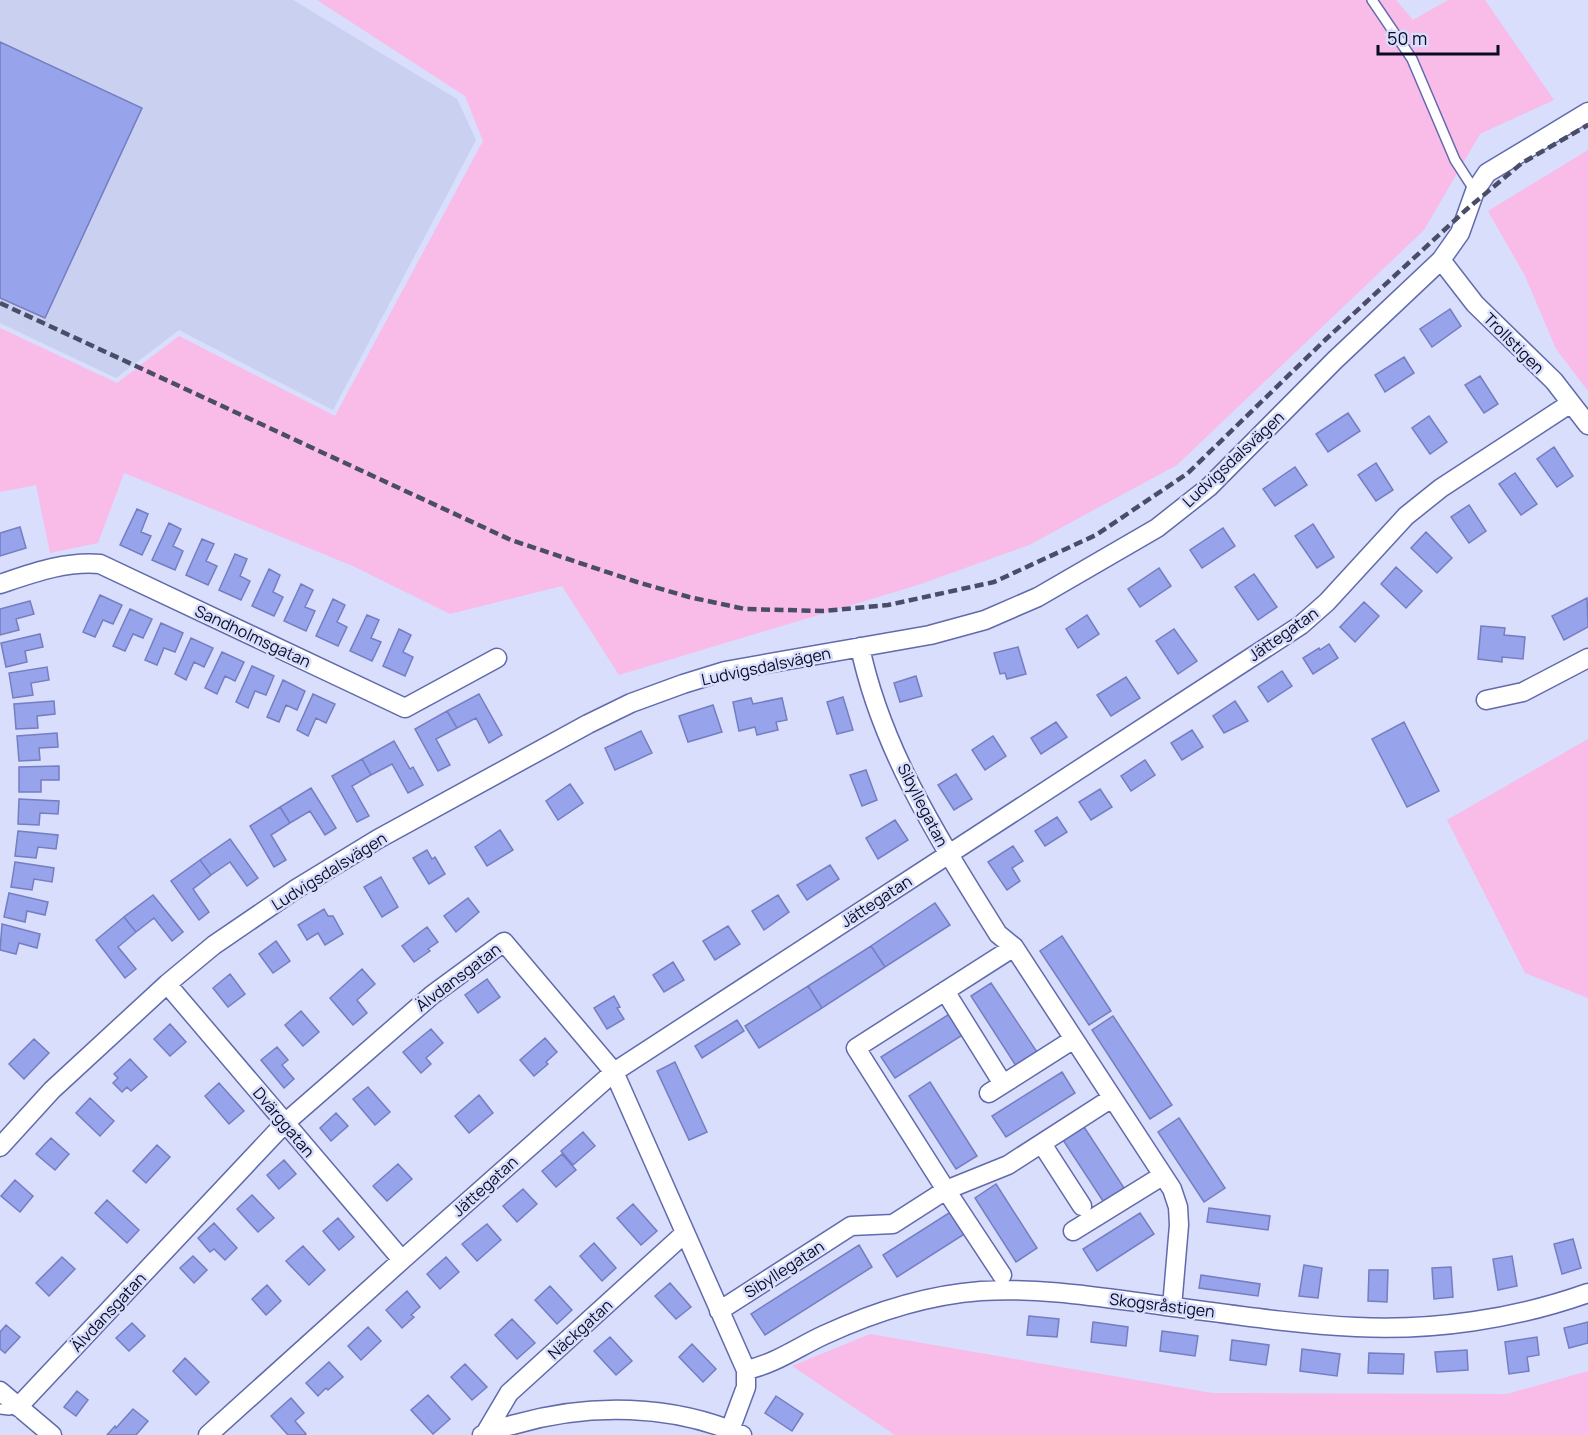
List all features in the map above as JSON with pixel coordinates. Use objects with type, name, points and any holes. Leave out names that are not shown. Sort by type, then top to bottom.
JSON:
[{"type":"street","points":[[1475,191],[1487,173],[1588,112]]},
{"type":"street","name":"Ludvigsdalsvägen","points":[[0,1147],[52,1090],[167,984],[214,945],[348,858],[536,752],[621,708],[683,684],[725,671],[930,635],[985,620],[1038,597],[1157,528],[1209,487],[1335,360],[1441,260],[1460,233],[1475,191]]},
{"type":"street","name":"Trollstigen","points":[[1441,260],[1475,304],[1554,381],[1588,425]]},
{"type":"street","name":"Jättegatan","points":[[208,1435],[614,1072],[1301,625],[1327,602],[1415,509],[1441,488],[1571,403]]},
{"type":"street","name":"Sandholmsgatan","points":[[0,584],[59,566],[80,563],[100,564],[405,708],[497,658]]},
{"type":"street","name":"Sibyllegatan","points":[[860,647],[866,676],[884,726],[927,819],[998,934],[1014,946],[1172,1189],[1178,1207],[1179,1226],[1172,1306]]},
{"type":"street","points":[[1486,700],[1523,692],[1588,658]]},
{"type":"street","name":"Älvdansgatan","points":[[18,1407],[285,1123],[432,995],[504,942],[614,1072],[746,1370]]},
{"type":"street","points":[[1002,1275],[856,1047],[1014,946]]},
{"type":"street","name":"Dvärggatan","points":[[167,984],[402,1260]]},
{"type":"street","points":[[945,991],[996,1089],[1074,1040]]},
{"type":"street","name":"Sibyllegatan","points":[[719,1311],[851,1226],[893,1224],[946,1190],[1008,1165],[1112,1098]]},
{"type":"street","points":[[1042,1144],[1082,1206]]},
{"type":"street","points":[[1072,1232],[1162,1176]]},
{"type":"street","name":"Näckgatan","points":[[484,1434],[509,1393],[684,1234]]},
{"type":"street","name":"Skogsråstigen","points":[[746,1370],[777,1360],[860,1318],[900,1305],[941,1296],[980,1292],[1058,1292],[1357,1327],[1398,1327],[1497,1317],[1539,1308],[1588,1293]]},
{"type":"street","points":[[484,1434],[562,1413],[604,1410],[658,1412],[736,1432],[746,1387],[746,1370]]},
{"type":"street","points":[[0,1390],[52,1435]]},
{"type":"lane","points":[[1372,0],[1412,59],[1455,160],[1475,191]]},
{"type":"lane","points":[[0,1410],[18,1407]]},
{"type":"shaded area","points":[[0,0],[293,0],[457,99],[476,140],[333,410],[179,330],[116,378],[0,323]]},
{"type":"shaded area","points":[[317,0],[1396,0],[1413,20],[1448,0],[1485,0],[1554,100],[1480,134],[1424,230],[1177,465],[1029,545],[918,585],[619,675],[562,586],[450,614],[353,566],[124,473],[98,543],[50,553],[36,485],[0,492],[0,328],[117,383],[179,336],[335,416],[483,141],[465,96]]},
{"type":"shaded area","points":[[1588,150],[1588,391],[1556,349],[1525,276],[1488,211]]},
{"type":"shaded area","points":[[1588,739],[1588,998],[1525,973],[1447,820]]},
{"type":"shaded area","points":[[870,1334],[1212,1393],[1507,1394],[1588,1371],[1588,1435],[895,1435],[792,1366]]},
{"type":"building","points":[[0,42],[142,108],[45,318],[0,298]]},
{"type":"building","points":[[1450,309],[1461,326],[1432,347],[1420,329]]},
{"type":"building","points":[[1404,357],[1414,373],[1385,392],[1375,375]]},
{"type":"building","points":[[1480,376],[1498,404],[1484,413],[1465,385]]},
{"type":"building","points":[[1348,413],[1360,431],[1328,452],[1316,434]]},
{"type":"building","points":[[1429,416],[1447,442],[1430,454],[1412,428]]},
{"type":"building","points":[[1554,447],[1573,476],[1557,487],[1537,459]]},
{"type":"building","points":[[1376,463],[1393,490],[1376,501],[1358,475]]},
{"type":"building","points":[[1295,467],[1307,485],[1275,506],[1263,489]]},
{"type":"building","points":[[1515,473],[1537,504],[1521,515],[1499,484]]},
{"type":"building","points":[[1469,505],[1486,531],[1469,543],[1451,517]]},
{"type":"building","points":[[137,509],[148,514],[141,532],[151,536],[142,555],[120,545]]},
{"type":"building","points":[[169,523],[181,529],[173,546],[183,551],[175,570],[152,560]]},
{"type":"building","points":[[1313,524],[1334,557],[1317,568],[1295,536]]},
{"type":"building","points":[[20,527],[26,548],[0,556],[0,533]]},
{"type":"building","points":[[1223,528],[1235,546],[1202,568],[1190,550]]},
{"type":"building","points":[[1426,532],[1452,558],[1437,573],[1411,548]]},
{"type":"building","points":[[202,539],[214,544],[206,561],[217,566],[208,585],[186,575]]},
{"type":"building","points":[[235,554],[247,559],[240,576],[250,581],[241,600],[219,590]]},
{"type":"building","points":[[1396,567],[1422,591],[1406,608],[1381,584]]},
{"type":"building","points":[[1159,568],[1171,586],[1140,607],[1128,589]]},
{"type":"building","points":[[269,569],[280,575],[273,592],[283,597],[274,616],[252,606]]},
{"type":"building","points":[[1254,574],[1277,607],[1258,620],[1235,587]]},
{"type":"building","points":[[301,584],[313,590],[305,607],[315,611],[306,631],[284,621]]},
{"type":"building","points":[[100,595],[122,605],[113,624],[103,620],[95,637],[83,632]]},
{"type":"building","points":[[1587,598],[1588,627],[1564,640],[1552,616]]},
{"type":"building","points":[[333,599],[345,605],[337,622],[347,627],[338,646],[316,636]]},
{"type":"building","points":[[30,601],[34,614],[16,619],[19,630],[0,635],[0,609]]},
{"type":"building","points":[[1364,602],[1379,616],[1355,642],[1340,627]]},
{"type":"building","points":[[130,609],[152,619],[143,638],[133,634],[125,651],[113,646]]},
{"type":"building","points":[[367,615],[379,620],[371,638],[381,642],[372,661],[350,651]]},
{"type":"building","points":[[1087,615],[1099,634],[1078,648],[1066,629]]},
{"type":"building","points":[[161,623],[183,633],[175,652],[164,648],[157,665],[145,660]]},
{"type":"building","points":[[1481,626],[1505,628],[1504,635],[1525,637],[1523,659],[1502,657],[1502,662],[1478,659]]},
{"type":"building","points":[[399,629],[411,635],[403,652],[413,657],[405,676],[383,666]]},
{"type":"building","points":[[1174,629],[1197,661],[1178,674],[1156,641]]},
{"type":"building","points":[[40,634],[43,647],[25,651],[27,662],[6,667],[1,643]]},
{"type":"building","points":[[191,638],[213,648],[204,667],[194,662],[186,680],[175,674]]},
{"type":"building","points":[[1329,644],[1338,658],[1313,674],[1303,658]]},
{"type":"building","points":[[1018,647],[1026,674],[1007,679],[1005,673],[1000,674],[994,653]]},
{"type":"building","points":[[222,652],[244,662],[235,681],[225,676],[217,694],[205,688]]},
{"type":"building","points":[[252,666],[274,676],[266,695],[255,691],[248,708],[236,702]]},
{"type":"building","points":[[47,667],[49,680],[31,683],[33,695],[13,698],[9,673]]},
{"type":"building","points":[[1282,671],[1292,686],[1268,702],[1258,687]]},
{"type":"building","points":[[916,676],[922,696],[900,702],[894,683]]},
{"type":"building","points":[[1126,677],[1140,698],[1111,716],[1097,695]]},
{"type":"building","points":[[283,680],[305,691],[297,710],[286,705],[279,722],[267,717]]},
{"type":"building","points":[[313,694],[335,704],[326,723],[316,718],[308,736],[297,730]]},
{"type":"building","points":[[479,694],[502,735],[489,743],[476,718],[457,728],[447,711]]},
{"type":"building","points":[[843,697],[853,730],[837,734],[827,702]]},
{"type":"building","points":[[751,698],[753,704],[782,698],[787,720],[776,722],[778,730],[757,735],[755,727],[739,731],[733,702]]},
{"type":"building","points":[[54,701],[55,714],[37,716],[38,728],[16,729],[14,704]]},
{"type":"building","points":[[1235,701],[1248,721],[1224,733],[1213,716]]},
{"type":"building","points":[[713,705],[722,732],[688,742],[679,716]]},
{"type":"building","points":[[447,711],[457,728],[436,739],[450,765],[438,771],[415,729]]},
{"type":"building","points":[[1056,722],[1067,737],[1041,754],[1031,738]]},
{"type":"building","points":[[1404,722],[1439,791],[1407,807],[1372,739]]},
{"type":"building","points":[[1192,730],[1203,747],[1182,760],[1171,743]]},
{"type":"building","points":[[641,731],[652,753],[615,770],[605,748]]},
{"type":"building","points":[[57,733],[58,747],[39,748],[40,760],[19,761],[17,736]]},
{"type":"building","points":[[993,736],[1006,756],[985,770],[972,750]]},
{"type":"building","points":[[394,741],[410,769],[413,767],[423,785],[408,793],[392,764],[371,775],[362,759]]},
{"type":"building","points":[[362,759],[371,775],[352,786],[369,816],[357,822],[332,776]]},
{"type":"building","points":[[1145,760],[1155,775],[1131,791],[1121,776]]},
{"type":"building","points":[[59,766],[59,780],[41,780],[41,792],[19,792],[19,767]]},
{"type":"building","points":[[866,770],[877,800],[862,806],[850,775]]},
{"type":"building","points":[[956,774],[972,799],[954,810],[938,785]]},
{"type":"building","points":[[570,784],[583,803],[558,820],[546,801]]},
{"type":"building","points":[[311,788],[336,828],[325,835],[310,811],[290,823],[280,807]]},
{"type":"building","points":[[1100,789],[1112,807],[1091,820],[1079,802]]},
{"type":"building","points":[[19,799],[59,801],[58,814],[40,813],[39,825],[18,824]]},
{"type":"building","points":[[280,807],[290,823],[271,835],[286,860],[274,867],[250,826]]},
{"type":"building","points":[[1057,817],[1067,832],[1045,846],[1035,831]]},
{"type":"building","points":[[895,820],[908,840],[878,859],[866,838]]},
{"type":"building","points":[[500,830],[513,850],[487,866],[475,847]]},
{"type":"building","points":[[18,831],[58,835],[56,849],[38,847],[36,858],[15,856]]},
{"type":"building","points":[[230,839],[258,878],[247,886],[230,862],[211,875],[200,860]]},
{"type":"building","points":[[1013,846],[1023,861],[1012,868],[1020,881],[1007,890],[988,862]]},
{"type":"building","points":[[427,850],[432,859],[435,857],[445,874],[429,884],[413,858]]},
{"type":"building","points":[[200,860],[211,875],[193,889],[209,912],[199,920],[171,881]]},
{"type":"building","points":[[15,862],[54,868],[52,882],[34,879],[32,890],[11,887]]},
{"type":"building","points":[[830,865],[839,879],[807,900],[797,885]]},
{"type":"building","points":[[381,877],[398,907],[382,917],[364,887]]},
{"type":"building","points":[[9,893],[48,902],[45,915],[27,911],[25,922],[4,917]]},
{"type":"building","points":[[153,895],[183,932],[172,941],[154,918],[136,932],[124,917]]},
{"type":"building","points":[[778,895],[789,912],[764,930],[752,911]]},
{"type":"building","points":[[468,898],[479,912],[456,932],[444,916]]},
{"type":"building","points":[[935,903],[950,925],[885,967],[871,946]]},
{"type":"building","points":[[324,909],[328,916],[333,916],[343,934],[325,945],[318,933],[307,940],[298,925]]},
{"type":"building","points":[[124,917],[136,932],[118,947],[136,969],[125,978],[96,940]]},
{"type":"building","points":[[2,924],[40,934],[37,948],[19,943],[16,954],[0,950]]},
{"type":"building","points":[[728,926],[740,944],[715,960],[703,941]]},
{"type":"building","points":[[427,927],[438,942],[414,962],[402,946]]},
{"type":"building","points":[[1062,936],[1111,1011],[1089,1025],[1040,951]]},
{"type":"building","points":[[276,941],[290,961],[273,973],[259,954]]},
{"type":"building","points":[[871,946],[885,967],[822,1008],[808,986]]},
{"type":"building","points":[[673,962],[684,980],[664,992],[653,975]]},
{"type":"building","points":[[362,969],[375,984],[357,1000],[367,1013],[353,1025],[330,998]]},
{"type":"building","points":[[230,974],[245,994],[228,1007],[213,988]]},
{"type":"building","points":[[487,979],[500,997],[478,1013],[465,995]]},
{"type":"building","points":[[991,983],[1039,1055],[1018,1069],[971,996]]},
{"type":"building","points":[[808,986],[822,1008],[759,1048],[745,1026]]},
{"type":"building","points":[[614,996],[620,1007],[617,1008],[624,1019],[607,1029],[594,1008]]},
{"type":"building","points":[[301,1011],[319,1032],[303,1046],[285,1025]]},
{"type":"building","points":[[951,1013],[964,1034],[895,1078],[881,1057]]},
{"type":"building","points":[[1113,1016],[1172,1105],[1150,1119],[1092,1030]]},
{"type":"building","points":[[737,1020],[744,1031],[702,1058],[695,1046]]},
{"type":"building","points":[[170,1024],[186,1042],[170,1056],[154,1039]]},
{"type":"building","points":[[431,1029],[443,1043],[426,1058],[431,1064],[421,1073],[403,1052]]},
{"type":"building","points":[[545,1038],[557,1052],[546,1062],[548,1064],[534,1076],[520,1060]]},
{"type":"building","points":[[34,1039],[49,1053],[24,1079],[9,1064]]},
{"type":"building","points":[[277,1047],[288,1060],[282,1065],[294,1079],[284,1088],[261,1060]]},
{"type":"building","points":[[130,1059],[147,1077],[131,1091],[127,1087],[122,1092],[113,1083],[118,1078],[114,1074]]},
{"type":"building","points":[[675,1062],[707,1132],[689,1140],[657,1071]]},
{"type":"building","points":[[1062,1072],[1075,1093],[1006,1137],[992,1116]]},
{"type":"building","points":[[930,1082],[977,1156],[956,1169],[909,1096]]},
{"type":"building","points":[[219,1083],[244,1111],[229,1124],[205,1096]]},
{"type":"building","points":[[368,1087],[390,1112],[375,1125],[353,1099]]},
{"type":"building","points":[[479,1095],[493,1113],[469,1133],[455,1116]]},
{"type":"building","points":[[90,1098],[114,1121],[100,1136],[76,1113]]},
{"type":"building","points":[[336,1113],[348,1126],[331,1141],[320,1128]]},
{"type":"building","points":[[1179,1118],[1225,1188],[1204,1202],[1158,1132]]},
{"type":"building","points":[[1084,1127],[1126,1191],[1105,1204],[1063,1140]]},
{"type":"building","points":[[583,1132],[595,1146],[573,1165],[561,1151]]},
{"type":"building","points":[[51,1138],[69,1154],[55,1170],[36,1154]]},
{"type":"building","points":[[157,1145],[170,1157],[146,1183],[133,1171]]},
{"type":"building","points":[[562,1154],[576,1170],[556,1187],[542,1171]]},
{"type":"building","points":[[284,1160],[296,1174],[279,1189],[267,1175]]},
{"type":"building","points":[[398,1164],[412,1179],[387,1201],[373,1186]]},
{"type":"building","points":[[15,1180],[33,1196],[20,1212],[1,1196]]},
{"type":"building","points":[[996,1184],[1037,1248],[1016,1262],[975,1198]]},
{"type":"building","points":[[523,1189],[537,1204],[517,1222],[503,1206]]},
{"type":"building","points":[[252,1195],[274,1218],[258,1232],[237,1209]]},
{"type":"building","points":[[107,1200],[139,1230],[127,1243],[95,1213]]},
{"type":"building","points":[[633,1204],[657,1231],[641,1245],[617,1218]]},
{"type":"building","points":[[1209,1208],[1270,1216],[1268,1230],[1207,1222]]},
{"type":"building","points":[[952,1211],[966,1233],[897,1277],[883,1255]]},
{"type":"building","points":[[1140,1213],[1154,1234],[1097,1271],[1083,1249]]},
{"type":"building","points":[[338,1218],[354,1237],[339,1250],[323,1231]]},
{"type":"building","points":[[214,1223],[237,1248],[225,1260],[214,1249],[210,1252],[198,1238]]},
{"type":"building","points":[[487,1224],[501,1240],[477,1261],[462,1244]]},
{"type":"building","points":[[1573,1239],[1581,1268],[1562,1274],[1554,1244]]},
{"type":"building","points":[[594,1243],[616,1268],[602,1281],[580,1256]]},
{"type":"building","points":[[859,1245],[872,1267],[765,1335],[751,1314]]},
{"type":"building","points":[[303,1246],[325,1270],[309,1285],[286,1261]]},
{"type":"building","points":[[193,1256],[207,1270],[194,1283],[180,1268]]},
{"type":"building","points":[[1512,1256],[1517,1286],[1498,1290],[1493,1259]]},
{"type":"building","points":[[62,1257],[75,1269],[49,1296],[36,1283]]},
{"type":"building","points":[[446,1257],[459,1272],[440,1289],[427,1274]]},
{"type":"building","points":[[1304,1265],[1322,1268],[1318,1298],[1299,1296]]},
{"type":"building","points":[[1451,1267],[1453,1297],[1434,1299],[1432,1268]]},
{"type":"building","points":[[1369,1270],[1388,1270],[1387,1302],[1368,1301]]},
{"type":"building","points":[[1201,1275],[1260,1284],[1258,1296],[1199,1288]]},
{"type":"building","points":[[670,1283],[691,1307],[676,1319],[655,1296]]},
{"type":"building","points":[[267,1285],[281,1301],[266,1315],[252,1299]]},
{"type":"building","points":[[550,1286],[572,1310],[557,1324],[535,1300]]},
{"type":"building","points":[[407,1291],[420,1307],[411,1315],[414,1317],[402,1328],[386,1310]]},
{"type":"building","points":[[1029,1316],[1059,1319],[1057,1337],[1027,1335]]},
{"type":"building","points":[[512,1319],[535,1343],[517,1359],[495,1335]]},
{"type":"building","points":[[1093,1322],[1128,1327],[1126,1346],[1091,1342]]},
{"type":"building","points":[[1588,1322],[1588,1343],[1569,1348],[1564,1328]]},
{"type":"building","points":[[132,1323],[145,1336],[129,1351],[116,1338]]},
{"type":"building","points":[[6,1325],[20,1337],[5,1353],[0,1349],[0,1332]]},
{"type":"building","points":[[368,1327],[381,1341],[361,1360],[348,1346]]},
{"type":"building","points":[[1162,1331],[1198,1336],[1195,1356],[1160,1351]]},
{"type":"building","points":[[610,1337],[632,1361],[616,1375],[594,1351]]},
{"type":"building","points":[[1537,1337],[1539,1355],[1527,1357],[1529,1371],[1509,1374],[1505,1342]]},
{"type":"building","points":[[1232,1340],[1269,1345],[1266,1365],[1230,1360]]},
{"type":"building","points":[[692,1344],[716,1369],[703,1382],[679,1357]]},
{"type":"building","points":[[1302,1349],[1340,1354],[1337,1376],[1300,1371]]},
{"type":"building","points":[[1467,1350],[1468,1370],[1437,1372],[1435,1352]]},
{"type":"building","points":[[1369,1353],[1404,1354],[1403,1374],[1368,1373]]},
{"type":"building","points":[[185,1358],[209,1382],[196,1395],[173,1371]]},
{"type":"building","points":[[329,1362],[343,1377],[318,1396],[306,1383]]},
{"type":"building","points":[[465,1364],[487,1387],[472,1400],[451,1377]]},
{"type":"building","points":[[77,1391],[88,1400],[76,1416],[64,1407]]},
{"type":"building","points":[[428,1395],[450,1419],[433,1434],[411,1410]]},
{"type":"building","points":[[776,1396],[803,1414],[792,1431],[765,1413]]},
{"type":"building","points":[[291,1398],[304,1413],[295,1421],[306,1434],[304,1435],[288,1435],[271,1416]]},
{"type":"building","points":[[133,1409],[148,1421],[136,1435],[107,1435],[115,1426],[116,1428]]},
{"type":"railway","points":[[0,303],[511,540],[637,582],[689,597],[745,609],[824,611],[888,605],[994,582],[1096,535],[1188,473],[1324,341],[1467,209],[1522,163],[1588,125]]}]
